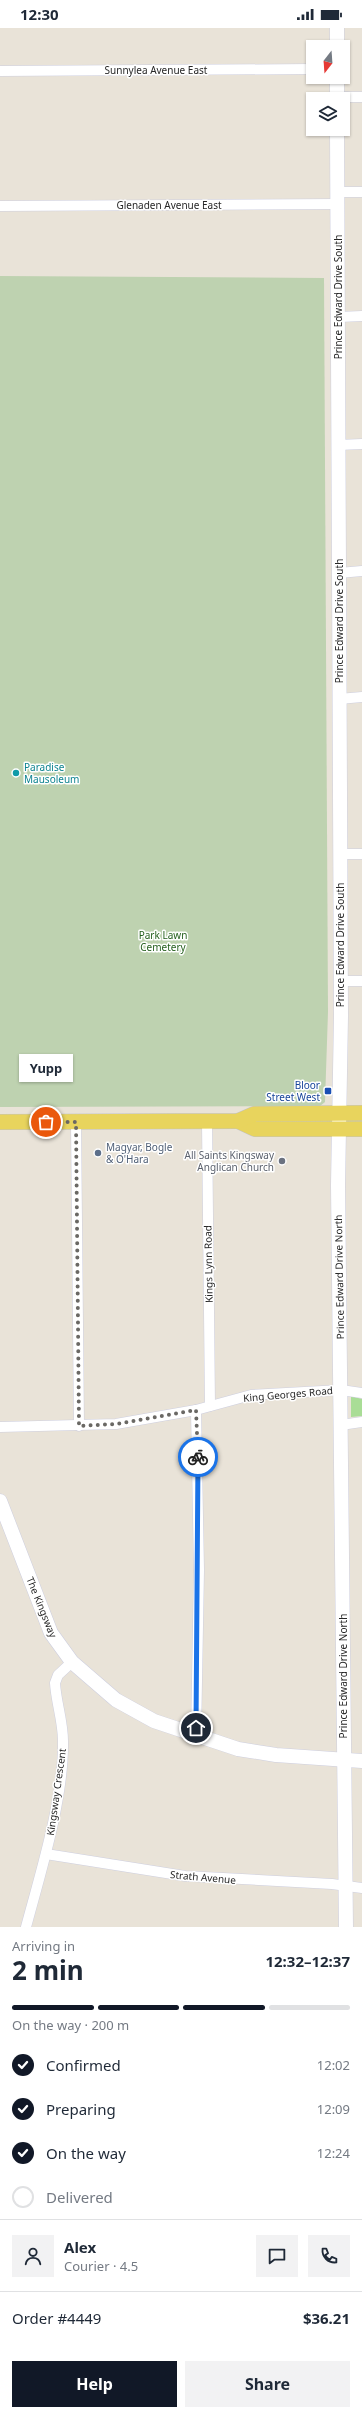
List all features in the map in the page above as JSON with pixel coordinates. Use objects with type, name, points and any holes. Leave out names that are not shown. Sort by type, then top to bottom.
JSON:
[{"type":"main road","points":[[0,1122],[238,1121],[254,1114],[362,1113]]},
{"type":"main road","points":[[238,1121],[255,1129],[362,1129]]},
{"type":"street","points":[[337,28],[337,40]]},
{"type":"street","name":"Sunnylea Avenue East","points":[[0,71],[306,69]]},
{"type":"street","points":[[350,97],[362,97]]},
{"type":"street","name":"Prince Edward Drive South","points":[[337,136],[340,699],[340,981],[338,1128]]},
{"type":"street","name":"Glenaden Avenue East","points":[[0,206],[337,198],[362,192]]},
{"type":"street","points":[[339,317],[362,316]]},
{"type":"street","points":[[338,445],[362,444]]},
{"type":"street","points":[[339,573],[362,571]]},
{"type":"street","points":[[340,699],[362,698]]},
{"type":"street","points":[[340,854],[362,854]]},
{"type":"street","points":[[340,981],[362,981]]},
{"type":"street","name":"Kings Lynn Road","points":[[207,1121],[210,1406]]},
{"type":"street","points":[[76,1122],[79,1426]]},
{"type":"street","name":"Prince Edward Drive North","points":[[338,1128],[346,1927]]},
{"type":"street","name":"King Georges Road","points":[[0,1427],[116,1424],[196,1410],[251,1395],[341,1390],[362,1393]]},
{"type":"street","points":[[196,1410],[199,1570],[196,1736]]},
{"type":"street","points":[[341,1425],[362,1422]]},
{"type":"street","name":"The Kingsway","points":[[0,1501],[51,1633],[72,1662],[99,1687],[136,1712],[196,1736],[248,1751],[344,1758],[362,1761]]},
{"type":"street","name":"Kingsway Crescent","points":[[26,1927],[46,1854],[54,1814],[63,1740],[55,1683],[58,1675],[72,1662]]},
{"type":"street","name":"Strath Avenue","points":[[46,1854],[184,1876],[346,1885],[362,1888]]},
{"type":"green space","name":"Park Lawn Cemetery","points":[[0,276],[324,278],[328,1012],[325,1102],[320,1106],[0,1107]]},
{"type":"green space","points":[[351,1396],[362,1399],[362,1416],[351,1417]]},
{"type":"way so far","points":[[46,1122],[76,1122],[79,1426],[116,1424],[196,1410],[198,1423],[198,1457]]},
{"type":"place","name":"Paradise Mausoleum","points":[[16,773]]},
{"type":"place","name":"Bloor Street West","points":[[328,1091]]},
{"type":"place","name":"Yupp","points":[[46,1122]]},
{"type":"place","name":"Magyar, Bogle & O'Hara","points":[[98,1153]]},
{"type":"place","name":"All Saints Kingsway Anglican Church","points":[[282,1161]]},
{"type":"route","points":[[196,1728],[199,1570],[198,1457]]}]
